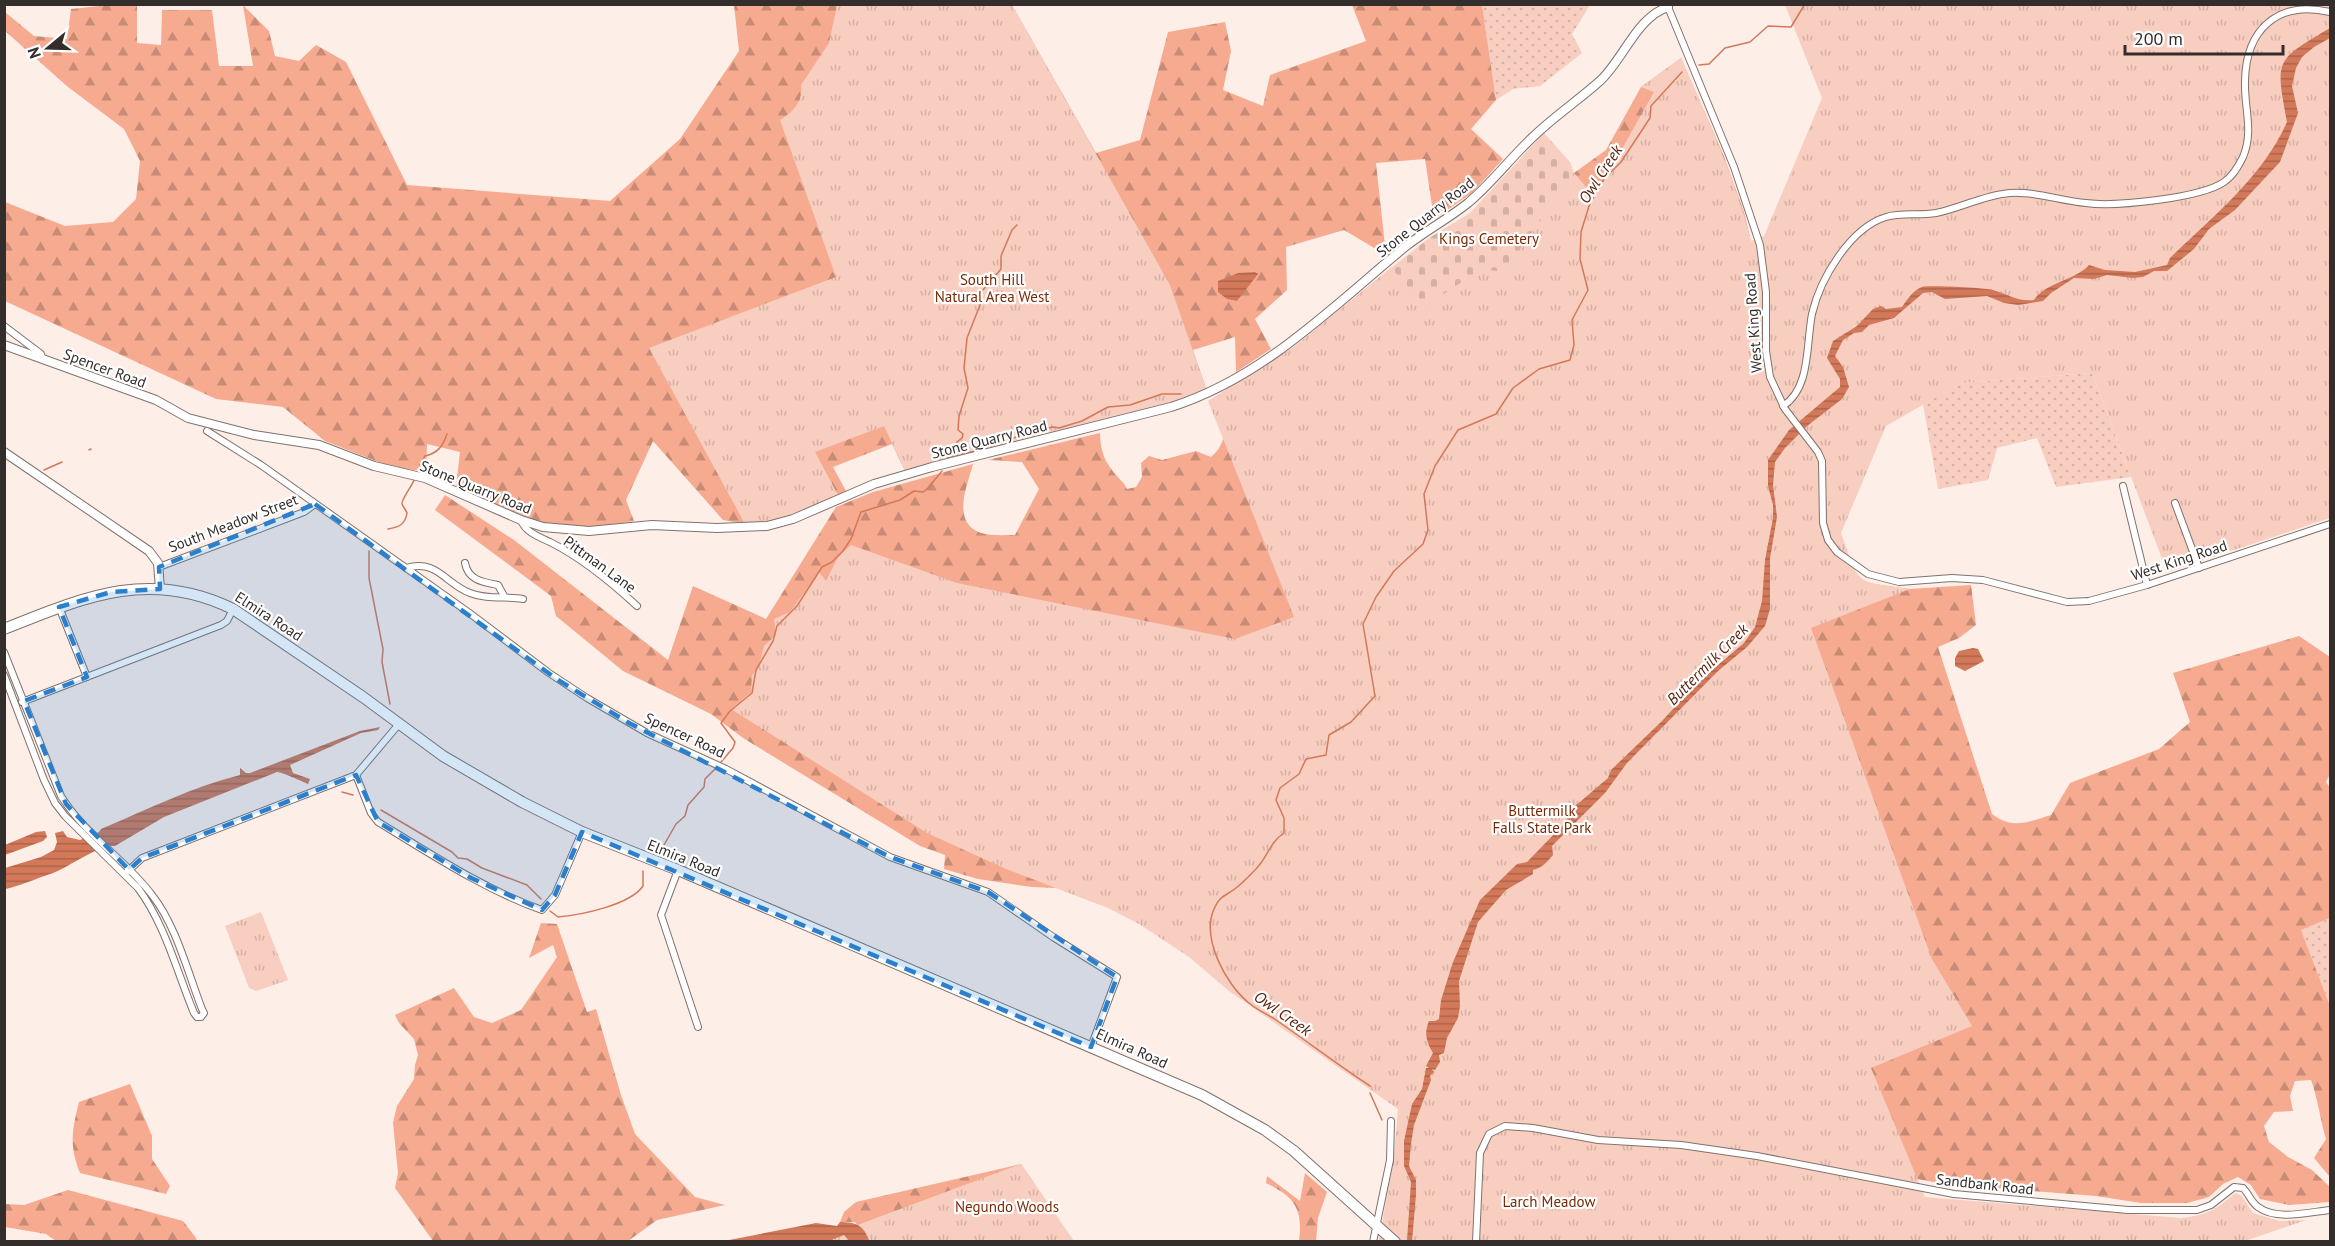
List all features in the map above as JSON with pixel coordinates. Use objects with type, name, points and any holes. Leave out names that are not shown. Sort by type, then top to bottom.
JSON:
[{"type":"highway","points":[[4,629],[59,607],[111,591],[160,589]]},
{"type":"highway","name":"Elmira Road","points":[[160,589],[195,594],[233,609],[443,756],[500,791],[582,832],[678,870],[1202,1095],[1265,1130],[1294,1151],[1395,1242]]},
{"type":"street","name":"West King Road","points":[[1668,6],[1734,167],[1760,245],[1766,292],[1767,364],[1770,377],[1783,406],[1818,452],[1824,470],[1823,523],[1828,540],[1837,552],[1868,574],[1899,582],[1952,578],[1983,580],[2067,602],[2089,600],[2146,585],[2331,524]]},
{"type":"street","name":"Stone Quarry Road","points":[[196,420],[254,435],[320,445],[374,466],[425,478],[521,520],[543,527],[589,531],[662,524],[717,528],[767,526],[794,519],[874,484],[1171,407],[1214,391],[1294,339],[1406,247],[1466,204],[1536,134],[1602,79],[1618,61],[1646,21],[1656,12],[1668,6]]},
{"type":"street","points":[[1783,406],[1797,394],[1802,382],[1813,312],[1824,283],[1844,249],[1874,222],[1897,214],[1935,213],[1990,196],[2011,193],[2087,204],[2108,204],[2155,200],[2214,187],[2233,174],[2247,147],[2249,127],[2245,86],[2246,70],[2254,43],[2260,32],[2270,21],[2288,10],[2308,8],[2331,12]]},
{"type":"street","points":[[4,326],[36,349],[42,359]]},
{"type":"street","name":"Spencer Road","points":[[4,345],[156,400],[196,420]]},
{"type":"street","name":"Spencer Road","points":[[207,431],[261,465],[558,680],[629,723],[668,744],[726,769],[890,856],[988,892],[1117,977],[1091,1047]]},
{"type":"street","points":[[4,452],[149,550],[159,567],[160,589]]},
{"type":"street","points":[[2123,486],[2146,585]]},
{"type":"street","points":[[2175,503],[2199,568]]},
{"type":"street","name":"South Meadow Street","points":[[159,567],[300,513],[315,504]]},
{"type":"street","name":"Pittman Lane","points":[[521,520],[523,526],[529,531],[567,550],[637,606]]},
{"type":"street","points":[[465,563],[466,569],[475,580],[498,585],[504,597]]},
{"type":"street","points":[[406,568],[428,566],[470,594],[523,598]]},
{"type":"street","points":[[59,607],[87,677]]},
{"type":"street","points":[[16,704],[221,625],[227,621],[233,609]]},
{"type":"street","points":[[4,652],[61,796],[86,832],[151,893],[167,920],[204,1013],[201,1017],[197,1017],[194,1013],[150,906],[127,872]]},
{"type":"street","points":[[4,675],[50,793],[65,816],[86,832]]},
{"type":"street","points":[[127,872],[142,858],[356,775],[399,724]]},
{"type":"street","points":[[356,775],[371,813],[378,822],[471,878],[502,894],[542,910],[555,895],[582,832]]},
{"type":"street","points":[[678,870],[661,915],[698,1027]]},
{"type":"street","points":[[1373,1242],[1390,1160],[1391,1121]]},
{"type":"street","name":"Sandbank Road","points":[[1476,1242],[1479,1157],[1482,1144],[1489,1134],[1499,1128],[1514,1126],[1598,1140],[1681,1145],[1757,1156],[1922,1189],[1966,1195],[2148,1211],[2180,1211],[2196,1210],[2211,1205],[2234,1187],[2243,1188],[2257,1206],[2268,1211],[2288,1214],[2331,1210]]},
{"type":"highlighted area","points":[[315,504],[558,680],[629,723],[890,857],[988,892],[1117,977],[1091,1047],[582,832],[555,895],[542,910],[471,878],[378,822],[356,775],[142,858],[129,870],[66,804],[24,701],[87,677],[59,607],[111,592],[160,589],[159,567]]},
{"type":"green space","points":[[137,5],[137,43],[161,45],[162,10],[212,10],[219,66],[253,66],[243,5],[269,31],[275,56],[299,61],[316,45],[346,62],[407,185],[610,201],[680,139],[739,51],[734,5],[1012,5],[1096,153],[1140,140],[1168,32],[1225,22],[1231,51],[1223,90],[1263,106],[1270,75],[1366,41],[1352,5],[1482,5],[1496,100],[1471,129],[1503,159],[1472,193],[1434,219],[1425,159],[1376,163],[1386,255],[1344,230],[1286,247],[1287,290],[1255,319],[1271,349],[1236,372],[1235,337],[1193,350],[1207,391],[905,471],[892,444],[833,467],[846,491],[784,520],[745,524],[723,520],[653,441],[626,500],[634,521],[598,526],[560,526],[516,514],[456,486],[460,452],[427,444],[426,471],[394,468],[325,441],[283,407],[216,399],[5,301],[5,202],[65,226],[113,222],[136,199],[140,161],[124,129],[68,87],[5,31],[5,12],[34,36],[67,39],[71,9]]},
{"type":"green space","name":"South Hill Natural Area West","points":[[837,5],[1012,5],[1170,285],[1207,391],[1182,401],[905,471],[884,426],[815,452],[838,495],[784,520],[745,524],[649,348],[836,277],[780,120],[796,106],[800,97],[801,85],[829,43]]},
{"type":"green space","points":[[1482,5],[1590,5],[1572,34],[1582,53],[1540,86],[1513,89],[1496,100]]},
{"type":"green space","name":"Buttermilk Falls State Park","points":[[1785,5],[2330,5],[2330,518],[2167,572],[2092,373],[1961,383],[1886,426],[1841,533],[1856,572],[1861,578],[1868,582],[1910,589],[1811,628],[1932,959],[1972,1026],[1871,1068],[1925,1197],[2181,1218],[2211,1211],[2235,1193],[2241,1195],[2253,1213],[2279,1221],[2306,1220],[2242,1242],[1379,1241],[1394,1154],[1398,1109],[1229,991],[1189,957],[1139,924],[1108,908],[1006,869],[927,833],[731,709],[751,692],[752,675],[758,669],[764,646],[776,635],[774,619],[790,612],[819,572],[826,581],[838,557],[851,545],[957,583],[1235,639],[1294,617],[1208,401],[1294,347],[1391,268],[1425,306],[1482,269],[1504,272],[1574,173],[1595,197],[1654,92],[1641,87],[1681,58],[1729,171],[1751,241],[1764,236],[1822,98]]},
{"type":"green space","name":"Buttermilk Falls State Park","points":[[1681,58],[1723,154],[1744,212],[1821,533],[1856,576],[1867,583],[1910,589],[1971,585],[1976,625],[1959,638],[1938,647],[1992,814],[2014,823],[2028,822],[2051,815],[2070,783],[2159,749],[2190,722],[2173,673],[2299,636],[2330,657],[2330,774],[2326,782],[2330,788],[2330,918],[2301,930],[2330,1006],[2330,1177],[2314,1158],[2326,1139],[2311,1080],[2295,1081],[2290,1096],[2293,1111],[2274,1112],[2264,1126],[2269,1142],[2288,1157],[2312,1170],[2330,1187],[2330,1202],[2289,1205],[2260,1199],[2251,1185],[2238,1177],[2223,1184],[2209,1197],[2187,1203],[2141,1203],[2096,1196],[1945,1184],[1855,1168],[1209,957],[1076,889],[1032,887],[978,879],[944,869],[945,855],[920,846],[743,738],[711,714],[623,671],[556,616],[551,596],[435,510],[445,495],[514,540],[668,660],[693,586],[766,619],[836,507],[873,492],[973,464],[963,502],[966,520],[972,528],[981,533],[1015,535],[1039,489],[1022,462],[988,460],[1100,433],[1104,457],[1127,489],[1136,487],[1142,477],[1141,463],[1149,456],[1162,460],[1196,451],[1211,457],[1222,443],[1226,427],[1225,390],[1294,347],[1391,268],[1425,306],[1482,269],[1504,272],[1574,173],[1606,150],[1641,87]]},
{"type":"green space","name":"Kings Cemetery","points":[[1544,133],[1570,162],[1574,173],[1504,273],[1482,269],[1425,306],[1391,268],[1429,238],[1470,213]]},
{"type":"green space","points":[[2092,373],[2131,477],[2056,487],[2037,438],[1997,448],[1988,480],[1938,489],[1923,404],[1961,383]]},
{"type":"green space","points":[[261,912],[288,980],[256,991],[249,988],[225,926]]},
{"type":"green space","points":[[2330,918],[2330,1006],[2301,930]]},
{"type":"green space","points":[[541,923],[557,924],[587,1012],[596,1009],[635,1134],[695,1197],[725,1205],[657,1220],[628,1241],[433,1241],[395,1188],[398,1173],[393,1123],[397,1106],[414,1079],[418,1055],[414,1039],[399,1023],[395,1015],[454,988],[474,1017],[492,1023],[521,1010],[557,957],[553,945],[529,958]]},
{"type":"green space","points":[[130,1084],[152,1136],[152,1159],[170,1186],[166,1194],[80,1173],[73,1146],[79,1102]]},
{"type":"green space","name":"Negundo Woods","points":[[1021,1164],[1060,1221],[1024,1242],[869,1241],[855,1222],[840,1222],[844,1212],[856,1202]]},
{"type":"green space","name":"Negundo Woods","points":[[1021,1164],[1074,1241],[765,1242],[852,1227]]},
{"type":"green space","points":[[1305,1173],[1327,1192],[1318,1218],[1316,1241],[1299,1241],[1300,1220],[1295,1205],[1284,1193],[1266,1183],[1267,1176],[1300,1201]]},
{"type":"green space","points":[[68,1190],[183,1221],[197,1241],[56,1241],[46,1234],[5,1227],[5,1204],[24,1205]]},
{"type":"shaded area","points":[[2330,28],[2330,38],[2302,57],[2296,68],[2292,86],[2298,113],[2280,162],[2235,210],[2209,229],[2194,249],[2167,271],[2154,271],[2143,277],[2133,278],[2107,275],[2094,279],[2074,278],[2043,301],[2018,305],[2004,303],[1987,296],[1945,299],[1932,292],[1923,293],[1894,318],[1869,325],[1862,332],[1854,333],[1843,340],[1835,356],[1843,367],[1849,387],[1842,399],[1807,426],[1785,448],[1775,462],[1773,485],[1777,517],[1770,558],[1770,609],[1765,626],[1747,647],[1718,671],[1627,763],[1605,793],[1552,846],[1553,855],[1539,868],[1533,870],[1533,874],[1506,890],[1478,922],[1459,981],[1458,1018],[1447,1038],[1444,1053],[1439,1055],[1440,1062],[1435,1070],[1432,1069],[1434,1072],[1430,1076],[1431,1080],[1414,1125],[1409,1166],[1416,1180],[1416,1195],[1412,1241],[1407,1241],[1411,1182],[1404,1166],[1404,1141],[1412,1104],[1422,1089],[1426,1068],[1429,1068],[1426,1066],[1433,1053],[1426,1033],[1429,1021],[1439,1019],[1441,1000],[1453,962],[1480,900],[1517,864],[1527,862],[1563,825],[1574,807],[1608,778],[1611,770],[1662,721],[1698,682],[1744,643],[1755,627],[1762,601],[1765,560],[1773,518],[1773,505],[1768,486],[1768,460],[1789,430],[1840,387],[1840,379],[1827,358],[1833,341],[1857,326],[1873,309],[1881,306],[1886,309],[1902,307],[1913,293],[1922,287],[1988,289],[2018,299],[2034,300],[2046,289],[2077,274],[2089,265],[2105,270],[2135,272],[2167,265],[2170,258],[2235,195],[2264,161],[2287,122],[2281,85],[2283,63],[2298,48]]},
{"type":"shaded area","points":[[1255,272],[1258,274],[1237,301],[1227,299],[1218,292],[1218,281],[1238,273]]},
{"type":"shaded area","points":[[1978,649],[1984,661],[1965,671],[1955,666],[1955,658],[1959,651]]},
{"type":"shaded area","points":[[380,727],[378,730],[361,733],[290,765],[293,773],[310,779],[308,784],[277,772],[164,817],[115,846],[100,849],[57,871],[5,889],[5,868],[41,857],[54,850],[57,842],[55,833],[63,831],[67,837],[80,840],[169,799],[240,775],[240,768],[250,773],[360,731]]},
{"type":"shaded area","points":[[45,831],[47,837],[43,841],[5,855],[5,845],[36,832]]},
{"type":"shaded area","points":[[840,1222],[859,1225],[865,1231],[869,1241],[849,1241],[844,1235],[829,1241],[724,1241],[816,1223],[837,1226]]},
{"type":"waterway","name":"Owl Creek","points":[[1699,65],[1709,64],[1725,48],[1750,42],[1768,26],[1791,27],[1805,4]]},
{"type":"waterway","name":"Owl Creek","points":[[1370,1086],[1240,995],[1224,973],[1213,947],[1211,921],[1214,909],[1221,898],[1239,886],[1256,869],[1275,841],[1284,833],[1284,818],[1276,800],[1280,788],[1299,774],[1306,759],[1326,755],[1329,735],[1351,722],[1375,696],[1363,624],[1376,597],[1394,571],[1423,544],[1428,530],[1424,494],[1435,466],[1458,430],[1496,414],[1513,388],[1539,369],[1570,360],[1574,345],[1572,320],[1588,290],[1580,259],[1581,232],[1590,203],[1604,179],[1621,162],[1650,118],[1651,106],[1682,72]]},
{"type":"waterway","points":[[948,458],[963,434],[958,430],[959,416],[968,388],[964,368],[967,338],[980,305],[982,291],[1001,269],[1001,256],[1012,230],[1017,225]]},
{"type":"waterway","points":[[949,457],[980,450],[1028,433],[1053,427],[1059,428],[1082,421],[1108,407],[1130,405],[1162,394],[1181,394]]},
{"type":"waterway","points":[[420,465],[425,456],[439,448],[447,434]]},
{"type":"waterway","points":[[44,470],[62,462]]},
{"type":"waterway","points":[[721,762],[733,748],[735,742],[721,723],[730,711],[752,693],[756,670],[773,641],[777,626],[797,606],[822,567],[832,562],[843,551],[851,539],[861,512],[900,500],[914,491],[923,492],[942,471]]},
{"type":"waterway","points":[[388,529],[398,526],[405,520],[407,513],[402,502],[414,480]]},
{"type":"waterway","points":[[369,551],[369,578],[383,649],[382,662],[390,704]]},
{"type":"waterway","points":[[660,852],[676,824],[685,816],[688,805],[704,787],[705,779],[715,769]]},
{"type":"waterway","points":[[342,792],[353,795]]},
{"type":"waterway","points":[[381,810],[452,852],[458,858],[467,859],[482,868],[527,885],[541,899]]},
{"type":"waterway","points":[[550,911],[558,917],[616,904],[637,893],[643,886],[643,871]]},
{"type":"waterway","name":"Owl Creek","points":[[1370,1093],[1382,1120]]},
{"type":"water label","name":"Buttermilk Creek","points":[[1707,664]]},
{"type":"park label","name":"Larch Meadow","points":[[1549,1201]]}]
